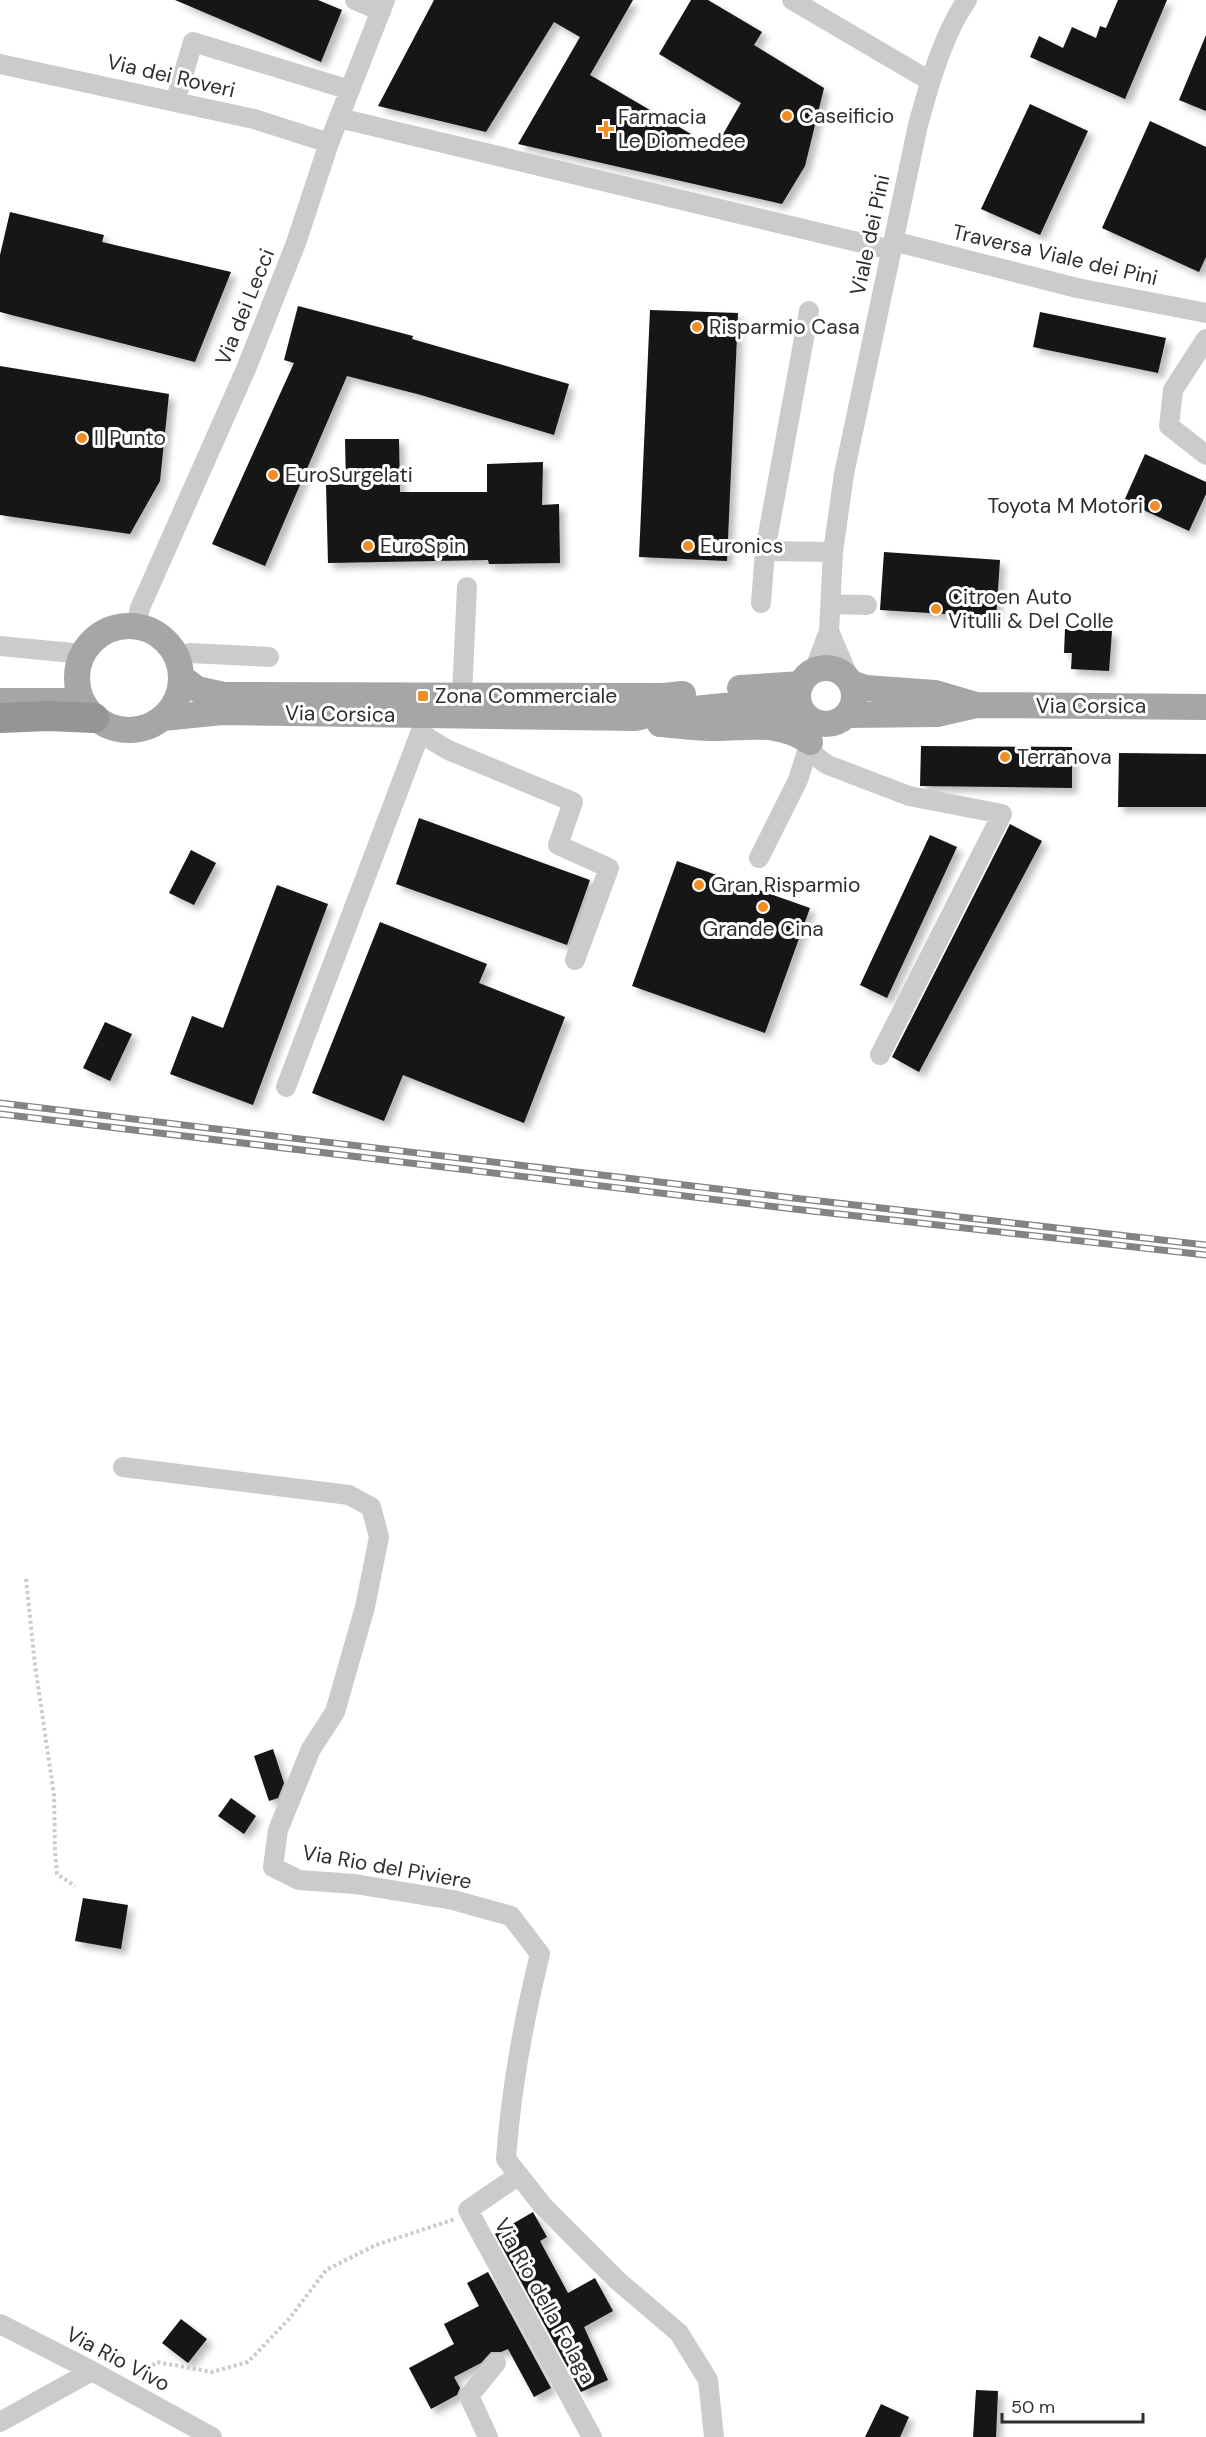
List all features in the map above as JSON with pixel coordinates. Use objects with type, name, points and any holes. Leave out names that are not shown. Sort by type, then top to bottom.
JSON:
[{"type":"highway","points":[[0,718],[48,716],[88,709]]},
{"type":"main road","points":[[88,709],[77,679],[83,654],[91,643],[104,632],[118,627],[136,626]]},
{"type":"main road","name":"Via Corsica","points":[[136,626],[164,638],[179,667],[197,689],[224,694],[664,696],[714,689],[766,688],[808,678],[825,668],[836,670],[851,683],[866,688],[935,693],[976,705]]},
{"type":"main road","points":[[163,718],[175,704],[179,667]]},
{"type":"main road","points":[[808,678],[798,699],[809,725]]},
{"type":"main road","points":[[847,715],[855,698],[851,683]]},
{"type":"main road","name":"Via Corsica","points":[[0,701],[64,702],[88,709],[115,729],[133,731],[148,727],[163,718],[222,712],[423,724],[636,718],[659,712],[731,704],[773,705],[809,725],[829,724],[847,715],[937,714],[976,705],[1206,707]]},
{"type":"street","points":[[355,0],[383,5]]},
{"type":"street","points":[[792,0],[930,81]]},
{"type":"street","name":"Viale dei Pini","points":[[808,678],[829,631],[833,552],[844,474],[918,125],[930,81],[959,11],[967,0]]},
{"type":"street","name":"Via dei Lecci","points":[[136,626],[140,608],[246,369],[296,243],[329,143],[383,5]]},
{"type":"street","points":[[175,102],[193,42],[350,90]]},
{"type":"street","name":"Via dei Roveri","points":[[0,63],[254,119],[329,143]]},
{"type":"street","name":"Traversa Viale dei Pini","points":[[339,118],[1077,288],[1206,313]]},
{"type":"street","points":[[761,603],[765,551],[809,311]]},
{"type":"street","points":[[1206,339],[1173,390],[1169,426],[1206,455]]},
{"type":"street","points":[[765,551],[833,552]]},
{"type":"street","points":[[462,696],[467,587]]},
{"type":"street","points":[[831,604],[867,605]]},
{"type":"street","name":"Viale dei Pini","points":[[829,631],[851,683]]},
{"type":"street","points":[[0,646],[83,654]]},
{"type":"street","points":[[179,667],[190,653],[269,657]]},
{"type":"street","points":[[286,1087],[423,724],[448,750],[573,802],[558,845],[609,868],[575,960]]},
{"type":"street","points":[[759,858],[798,780],[809,725]]},
{"type":"street","points":[[809,725],[813,753],[828,765],[909,796],[1002,813],[880,1055]]},
{"type":"street","name":"Via Rio del Piviere","points":[[123,1467],[349,1495],[370,1507],[379,1537],[365,1607],[335,1712],[311,1749],[278,1830],[273,1867],[299,1880],[355,1884],[432,1897],[511,1916],[540,1954],[524,2019],[511,2097],[506,2159],[543,2206],[618,2281],[679,2333],[708,2380],[714,2437]]},
{"type":"street","name":"Via Rio della Folaga","points":[[519,2175],[468,2210],[592,2437]]},
{"type":"street","name":"Via Rio Vivo","points":[[0,2324],[212,2437]]},
{"type":"street","points":[[488,2437],[469,2396],[496,2364]]},
{"type":"street","points":[[0,2422],[92,2371]]},
{"type":"path","points":[[26,1580],[35,1665],[54,1795],[57,1874],[75,1886]]},
{"type":"path","points":[[121,2388],[157,2362],[212,2372],[248,2362],[289,2319],[326,2270],[376,2245],[450,2222],[468,2210]]},
{"type":"building","points":[[175,0],[318,0],[342,10],[321,62]]},
{"type":"building","points":[[434,0],[633,0],[590,75],[715,148],[741,103],[659,54],[691,0],[708,0],[762,32],[754,45],[824,88],[805,166],[782,204],[518,144],[580,37],[554,22],[486,132],[378,106]]},
{"type":"building","points":[[1118,0],[1167,0],[1125,99],[1030,57],[1039,36],[1063,48],[1072,27],[1096,38],[1100,26],[1106,28]]},
{"type":"building","points":[[1206,35],[1206,111],[1179,100]]},
{"type":"building","points":[[1030,104],[1088,131],[1040,235],[981,209]]},
{"type":"building","points":[[1150,121],[1206,147],[1206,257],[1199,272],[1102,228]]},
{"type":"building","points":[[10,212],[104,235],[102,242],[231,272],[195,362],[0,312],[0,255]]},
{"type":"building","points":[[298,306],[413,336],[412,339],[569,384],[554,435],[421,395],[347,376],[265,566],[212,544],[294,363],[284,360]]},
{"type":"building","points":[[650,310],[738,313],[727,561],[639,557]]},
{"type":"building","points":[[1040,312],[1166,338],[1158,373],[1033,347]]},
{"type":"building","name":"Il Punto","points":[[0,366],[169,394],[160,481],[130,534],[0,515]]},
{"type":"building","points":[[345,439],[399,439],[400,492],[487,492],[487,464],[543,462],[542,505],[559,504],[560,563],[489,564],[488,560],[328,563],[326,485],[346,484]]},
{"type":"building","points":[[1145,454],[1206,482],[1206,494],[1189,531],[1124,501]]},
{"type":"building","points":[[884,552],[1000,560],[996,617],[880,610]]},
{"type":"building","points":[[1065,629],[1112,631],[1109,671],[1071,669],[1072,653],[1064,653]]},
{"type":"building","points":[[921,746],[1072,747],[1072,788],[920,786]]},
{"type":"building","points":[[1119,753],[1206,754],[1206,807],[1118,807]]},
{"type":"building","points":[[419,818],[590,880],[567,945],[396,884]]},
{"type":"building","points":[[1010,824],[1042,841],[919,1072],[892,1057]]},
{"type":"building","points":[[930,835],[957,847],[887,998],[860,985]]},
{"type":"building","points":[[191,850],[216,863],[194,905],[169,893]]},
{"type":"building","points":[[677,861],[810,908],[765,1033],[632,986]]},
{"type":"building","points":[[277,885],[328,904],[253,1105],[170,1074],[192,1016],[223,1028]]},
{"type":"building","points":[[380,922],[487,964],[479,983],[565,1017],[524,1123],[403,1075],[384,1121],[312,1093]]},
{"type":"building","points":[[105,1022],[132,1034],[110,1081],[83,1068]]},
{"type":"building","points":[[273,1749],[284,1783],[278,1798],[269,1801],[254,1756]]},
{"type":"building","points":[[231,1798],[256,1816],[244,1834],[218,1816]]},
{"type":"building","points":[[83,1898],[128,1905],[121,1949],[75,1941]]},
{"type":"building","points":[[533,2212],[547,2237],[540,2241],[568,2293],[595,2278],[613,2311],[584,2327],[608,2380],[581,2392],[495,2234]]},
{"type":"building","points":[[488,2272],[551,2388],[534,2397],[508,2349],[491,2352],[481,2363],[454,2377],[460,2388],[457,2395],[431,2409],[409,2368],[454,2344],[444,2324],[479,2306],[467,2283]]},
{"type":"building","points":[[181,2319],[207,2339],[188,2363],[162,2343]]},
{"type":"building","points":[[976,2390],[998,2391],[996,2437],[973,2437]]},
{"type":"building","points":[[881,2404],[909,2417],[900,2437],[865,2437]]},
{"type":"railway","points":[[0,1103],[1206,1245]]},
{"type":"railway","points":[[0,1114],[794,1209],[1206,1255]]},
{"type":"place","name":"Caseificio","points":[[787,116]]},
{"type":"place","name":"Farmacia Le Diomedee","points":[[606,129]]},
{"type":"place","name":"Risparmio Casa","points":[[697,327]]},
{"type":"place","name":"Il Punto","points":[[82,438]]},
{"type":"place","name":"EuroSurgelati","points":[[273,475]]},
{"type":"place","name":"Toyota M Motori","points":[[1155,506]]},
{"type":"place","name":"EuroSpin","points":[[368,546]]},
{"type":"place","name":"Euronics","points":[[688,546]]},
{"type":"place","name":"Citroen Auto Vitulli & Del Colle","points":[[936,609]]},
{"type":"place","name":"Zona Commerciale","points":[[423,696]]},
{"type":"place","name":"Terranova","points":[[1005,757]]},
{"type":"place","name":"Gran Risparmio","points":[[699,885]]},
{"type":"place","name":"Grande Cina","points":[[763,907]]}]
